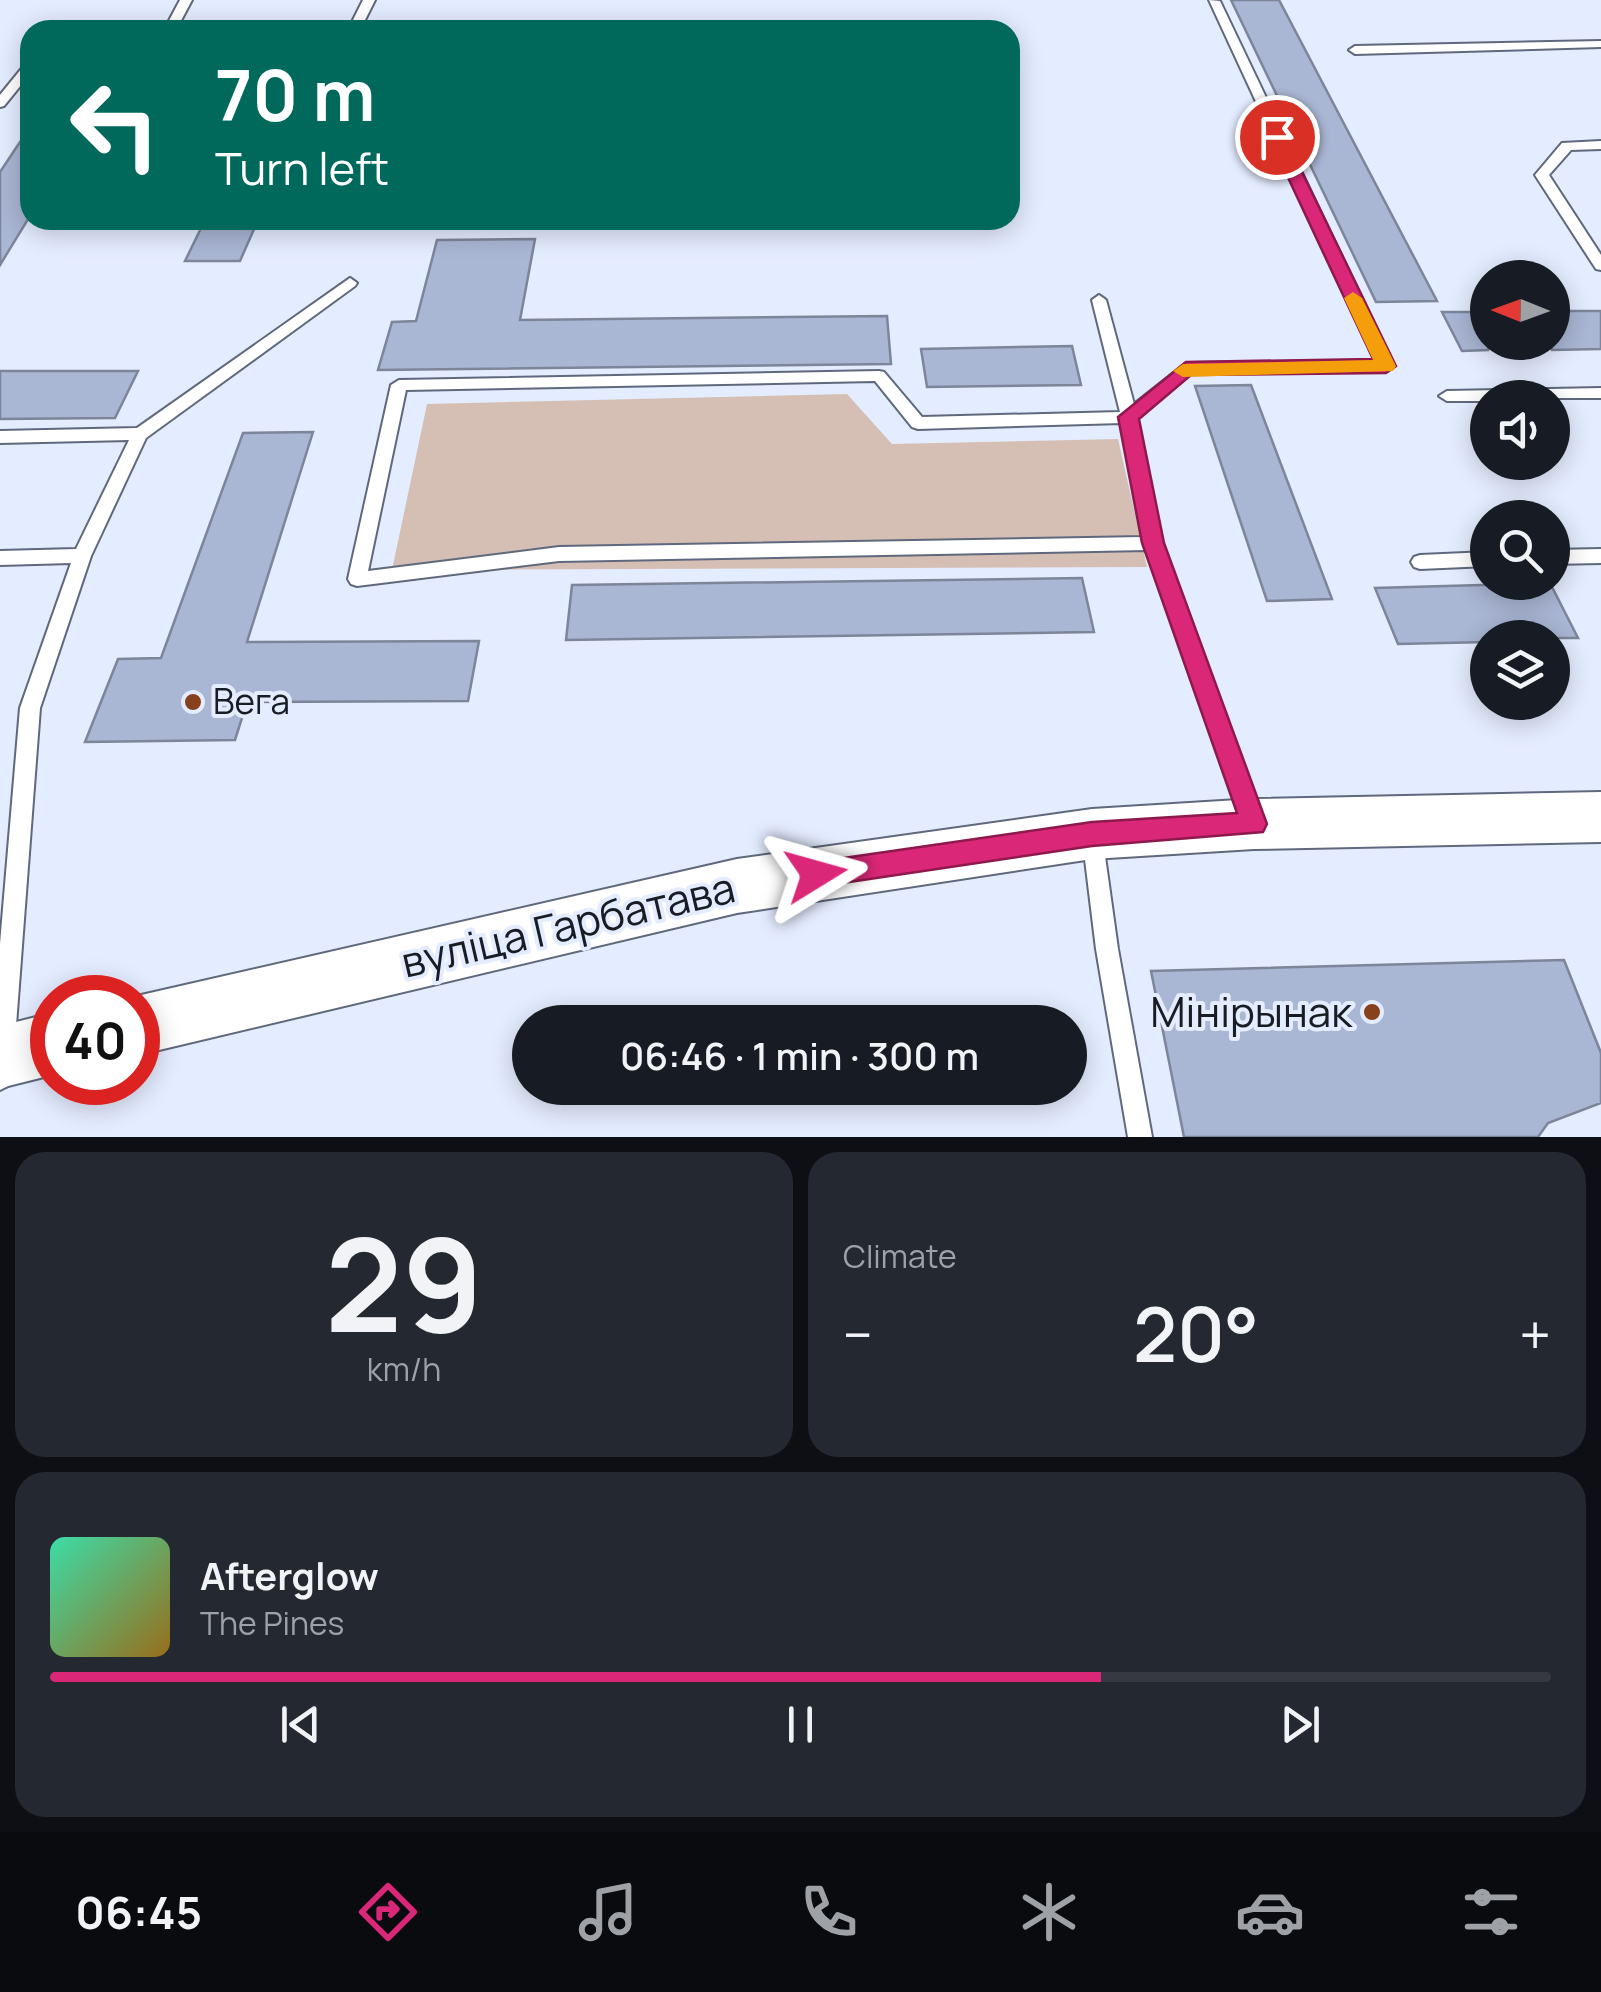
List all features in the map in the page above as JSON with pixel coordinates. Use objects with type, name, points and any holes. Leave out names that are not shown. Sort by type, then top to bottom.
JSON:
[{"type":"street","name":"вуліца Гарбатава","points":[[160,1019],[737,886],[1092,834],[1254,824],[1601,816]]},
{"type":"lane","points":[[1153,543],[559,554],[357,579],[400,385],[879,376],[918,423],[1128,417],[1186,368],[1386,366],[1214,1]]},
{"type":"lane","points":[[1355,50],[1601,44]]},
{"type":"lane","points":[[0,103],[20,78]]},
{"type":"lane","points":[[1601,145],[1567,146],[1542,175],[1601,266]]},
{"type":"lane","points":[[14,1059],[30,708],[82,556],[140,434],[350,283]]},
{"type":"lane","points":[[1100,300],[1153,543],[1254,824]]},
{"type":"lane","points":[[1447,396],[1601,393]]},
{"type":"lane","points":[[0,437],[140,434]]},
{"type":"lane","points":[[0,558],[82,556]]},
{"type":"lane","points":[[1570,557],[1601,556]]},
{"type":"lane","points":[[1420,562],[1470,561]]},
{"type":"lane","points":[[1092,834],[1107,950],[1140,1137]]},
{"type":"shaded area","points":[[847,394],[892,444],[1118,439],[1147,567],[392,570],[427,404]]},
{"type":"building","points":[[1231,0],[1279,0],[1437,301],[1376,302]]},
{"type":"building","points":[[20,142],[21,230],[0,265],[0,172]]},
{"type":"building","points":[[200,230],[254,230],[240,261],[185,261]]},
{"type":"building","points":[[535,239],[520,320],[887,316],[891,364],[378,370],[392,322],[416,321],[437,240]]},
{"type":"building","points":[[1570,311],[1601,311],[1601,349],[1570,350]]},
{"type":"building","points":[[1442,312],[1470,312],[1470,351],[1462,351]]},
{"type":"building","points":[[1072,346],[1081,385],[927,387],[921,349]]},
{"type":"building","points":[[0,371],[138,371],[115,418],[0,419]]},
{"type":"building","points":[[1251,385],[1332,599],[1267,601],[1195,386]]},
{"type":"building","points":[[313,432],[247,642],[479,641],[468,701],[247,702],[235,740],[85,742],[118,659],[161,658],[243,433]]},
{"type":"building","points":[[1082,578],[1094,632],[566,640],[572,585]]},
{"type":"building","points":[[1470,585],[1470,600],[1559,600],[1569,620],[1470,620],[1470,642],[1398,644],[1375,588]]},
{"type":"building","points":[[1570,622],[1578,638],[1570,638]]},
{"type":"building","name":"Мінірынак","points":[[1564,960],[1601,1053],[1601,1103],[1548,1123],[1538,1137],[1184,1137],[1151,971]]},
{"type":"slow traffic","points":[[1183,371],[1386,366],[1353,298]]},
{"type":"place","name":"Вега","points":[[193,702]]},
{"type":"place","name":"Мінірынак","points":[[1372,1012]]},
{"type":"route","points":[[816,874],[1092,834],[1254,824],[1153,543],[1128,417],[1186,368],[1386,366],[1277,137]]}]
